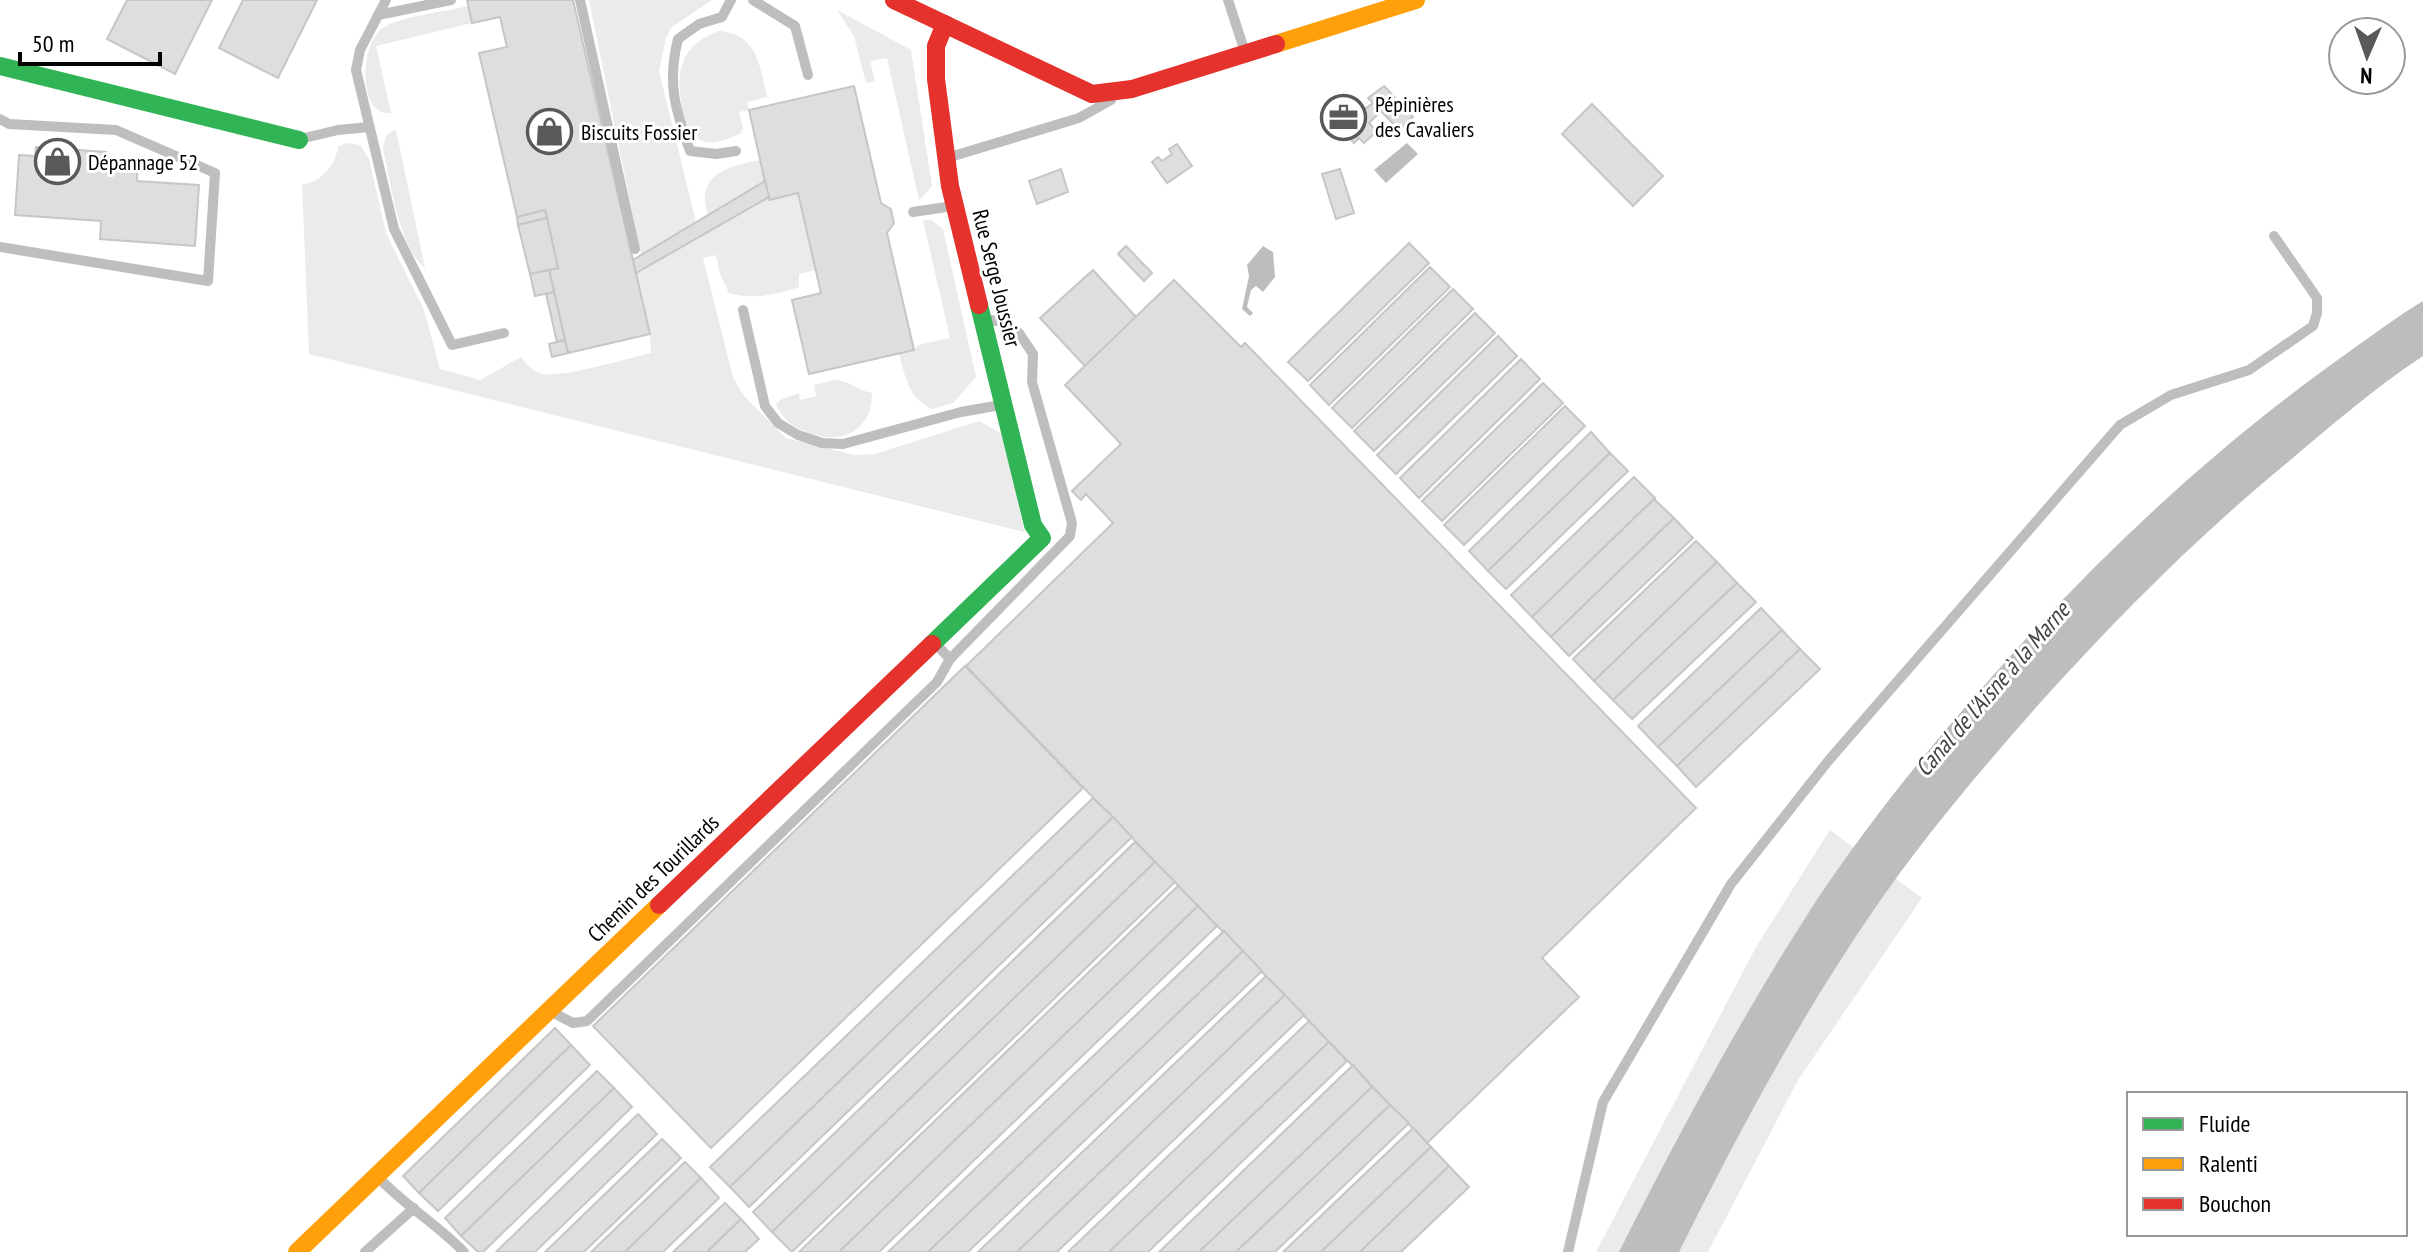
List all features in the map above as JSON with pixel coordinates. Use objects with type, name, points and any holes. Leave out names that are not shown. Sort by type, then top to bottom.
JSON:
[{"type":"street","points":[[894,0],[935,15],[1092,94],[1121,90],[1246,54],[1416,0]]},
{"type":"street","name":"Rue Serge Joussier","points":[[935,15],[936,79],[955,205],[1033,525],[1042,538]]},
{"type":"street","points":[[0,66],[299,140]]},
{"type":"street","name":"Chemin des Tourillards","points":[[297,1252],[1042,538]]},
{"type":"lane","points":[[386,0],[360,50],[356,70],[394,229],[452,345],[504,333]]},
{"type":"lane","points":[[378,15],[451,0]]},
{"type":"lane","points":[[580,0],[635,249]]},
{"type":"lane","points":[[731,0],[722,17],[699,24],[678,39],[670,68],[678,116],[690,151],[716,154],[736,151]]},
{"type":"lane","points":[[753,0],[795,26],[808,75]]},
{"type":"lane","points":[[1228,0],[1246,54]]},
{"type":"lane","points":[[947,158],[1079,118],[1108,104],[1121,90]]},
{"type":"lane","points":[[0,119],[9,124],[116,130],[215,173],[208,281],[0,247]]},
{"type":"lane","points":[[299,140],[338,130],[369,127]]},
{"type":"lane","points":[[913,212],[955,205]]},
{"type":"lane","points":[[1568,1252],[1603,1102],[1731,884],[1829,760],[2120,425],[2171,395],[2249,370],[2313,326],[2317,298],[2274,236]]},
{"type":"lane","points":[[743,310],[765,406],[778,423],[798,435],[822,443],[843,444],[961,412],[1003,404]]},
{"type":"lane","points":[[549,1011],[573,1023],[587,1021],[937,682],[950,659],[1070,536],[1072,523],[1032,382],[1033,354],[1019,333],[1002,322],[983,319]]},
{"type":"lane","points":[[935,643],[950,659]]},
{"type":"lane","points":[[377,1176],[445,1232],[464,1252]]},
{"type":"lane","points":[[365,1252],[414,1208]]},
{"type":"shaded area","points":[[589,0],[712,0],[672,27],[666,38],[659,71],[696,222],[641,255]]},
{"type":"shaded area","points":[[468,6],[472,23],[376,46],[391,113],[380,111],[372,104],[366,63],[375,36],[383,28],[401,20]]},
{"type":"shaded area","points":[[837,10],[911,50],[932,186],[919,200],[887,58],[870,61],[875,81],[866,83],[854,36]]},
{"type":"shaded area","points":[[719,31],[742,38],[755,53],[767,97],[747,102],[749,110],[739,112],[743,129],[740,134],[708,142],[695,137],[686,124],[679,87],[680,74],[687,53],[705,37]]},
{"type":"shaded area","points":[[396,130],[425,268],[408,245],[402,229],[383,149],[386,137]]},
{"type":"shaded area","points":[[346,143],[360,145],[369,159],[386,233],[424,310],[440,369],[480,380],[521,357],[539,373],[561,374],[651,353],[650,334],[636,273],[769,197],[798,193],[816,270],[799,274],[799,287],[764,296],[729,293],[716,255],[703,258],[733,377],[744,396],[786,438],[854,455],[875,454],[979,421],[1006,436],[1024,532],[309,354],[302,185],[322,176],[334,160],[339,146]]},
{"type":"shaded area","points":[[760,160],[765,181],[708,215],[705,201],[710,181],[726,169]]},
{"type":"shaded area","points":[[923,220],[931,220],[943,229],[976,377],[953,403],[932,409],[913,393],[899,353],[950,338]]},
{"type":"shaded area","points":[[834,380],[872,393],[868,413],[859,427],[845,435],[813,435],[797,428],[784,417],[776,404],[799,393],[800,400],[816,396],[814,385]]},
{"type":"shaded area","points":[[1830,830],[1922,898],[1798,1080],[1708,1252],[1596,1252],[1756,947]]},
{"type":"water","points":[[1407,143],[1418,154],[1386,183],[1374,170]]},
{"type":"water","points":[[1263,246],[1273,252],[1275,277],[1263,292],[1256,286],[1251,290],[1247,307],[1253,313],[1250,316],[1242,309],[1249,276],[1247,265]]},
{"type":"water","name":"Canal de l'Aisne à la Marne","points":[[2423,301],[2423,356],[2329,427],[2183,555],[2039,704],[1932,831],[1873,911],[1794,1036],[1746,1121],[1679,1252],[1619,1252],[1764,984],[1818,898],[1890,798],[1942,734],[2062,601],[2179,487],[2306,383]]},
{"type":"building","points":[[127,0],[212,0],[175,74],[107,39]]},
{"type":"building","points":[[243,0],[317,0],[278,78],[219,48]]},
{"type":"building","name":"Biscuits Fossier","points":[[467,0],[573,0],[650,334],[568,353],[549,270],[558,268],[545,210],[517,217],[479,53],[507,47],[500,17],[472,23]]},
{"type":"building","points":[[854,86],[881,203],[891,209],[894,223],[887,233],[914,350],[809,374],[792,300],[821,293],[798,193],[769,200],[749,110]]},
{"type":"building","points":[[1384,86],[1413,117],[1399,130],[1381,111],[1369,123],[1377,131],[1364,143],[1359,138],[1354,143],[1334,122],[1341,115],[1338,112],[1348,102],[1359,113],[1373,103],[1368,98]]},
{"type":"building","points":[[1592,104],[1663,176],[1633,206],[1562,134]]},
{"type":"building","points":[[1177,144],[1192,166],[1167,183],[1152,162],[1158,157],[1162,161],[1172,154],[1169,149]]},
{"type":"building","points":[[36,147],[106,152],[105,160],[138,162],[137,181],[199,185],[195,246],[100,239],[101,221],[15,215],[19,155],[35,156]]},
{"type":"building","points":[[1061,169],[1068,192],[1037,204],[1029,181]]},
{"type":"building","points":[[1340,169],[1354,213],[1336,219],[1322,174]]},
{"type":"building","points":[[765,181],[769,197],[636,273],[633,260]]},
{"type":"building","points":[[545,210],[547,218],[518,225],[517,217]]},
{"type":"building","points":[[547,218],[558,268],[530,274],[518,225]]},
{"type":"building","points":[[1409,243],[1429,263],[1308,381],[1288,362]]},
{"type":"building","points":[[1126,246],[1152,273],[1144,281],[1118,254]]},
{"type":"building","points":[[1430,267],[1450,287],[1329,405],[1310,385]]},
{"type":"building","points":[[549,270],[554,292],[535,296],[530,274]]},
{"type":"building","points":[[1093,270],[1137,318],[1085,366],[1040,318]]},
{"type":"building","points":[[1174,280],[1241,347],[1245,343],[1696,808],[1542,958],[1579,997],[1427,1143],[966,666],[1113,523],[1086,494],[1081,500],[1072,491],[1121,444],[1065,385]]},
{"type":"building","points":[[1453,289],[1473,309],[1352,428],[1332,408]]},
{"type":"building","points":[[554,292],[565,340],[557,342],[546,294]]},
{"type":"building","points":[[1475,313],[1495,333],[1374,451],[1354,431]]},
{"type":"building","points":[[1498,336],[1517,356],[1396,474],[1377,455]]},
{"type":"building","points":[[565,340],[568,353],[552,357],[549,344]]},
{"type":"building","points":[[1521,359],[1540,379],[1419,498],[1400,478]]},
{"type":"building","points":[[1543,383],[1563,403],[1442,521],[1422,501]]},
{"type":"building","points":[[1565,406],[1585,426],[1464,545],[1444,525]]},
{"type":"building","points":[[1591,432],[1610,453],[1488,571],[1469,551]]},
{"type":"building","points":[[1610,453],[1628,471],[1506,589],[1488,571]]},
{"type":"building","points":[[1634,477],[1655,498],[1532,617],[1511,595]]},
{"type":"building","points":[[1654,499],[1674,518],[1551,637],[1532,617]]},
{"type":"building","points":[[1674,518],[1693,538],[1569,656],[1551,637]]},
{"type":"building","points":[[1696,541],[1717,562],[1594,681],[1573,659]]},
{"type":"building","points":[[1717,562],[1737,583],[1613,700],[1594,681]]},
{"type":"building","points":[[1737,583],[1756,602],[1632,719],[1613,700]]},
{"type":"building","points":[[1761,608],[1782,630],[1658,747],[1638,726]]},
{"type":"building","points":[[1782,630],[1800,649],[1677,766],[1658,747]]},
{"type":"building","points":[[1800,649],[1820,669],[1696,787],[1677,766]]},
{"type":"building","points":[[965,666],[1083,788],[711,1148],[593,1026]]},
{"type":"building","points":[[1093,798],[1113,817],[730,1187],[710,1167]]},
{"type":"building","points":[[1113,817],[1132,837],[749,1207],[730,1187]]},
{"type":"building","points":[[1135,842],[1155,862],[772,1232],[753,1212]]},
{"type":"building","points":[[1155,862],[1175,882],[792,1252],[772,1232]]},
{"type":"building","points":[[1178,886],[1198,906],[839,1252],[799,1252]]},
{"type":"building","points":[[1198,906],[1217,926],[879,1252],[839,1252]]},
{"type":"building","points":[[1224,931],[1243,951],[928,1252],[888,1252]]},
{"type":"building","points":[[1243,951],[1262,971],[968,1252],[928,1252]]},
{"type":"building","points":[[1266,976],[1285,995],[1017,1252],[978,1252]]},
{"type":"building","points":[[1285,995],[1304,1015],[1057,1252],[1017,1252]]},
{"type":"building","points":[[1309,1021],[1329,1042],[1109,1252],[1068,1252]]},
{"type":"building","points":[[555,1028],[571,1045],[419,1193],[403,1176]]},
{"type":"building","points":[[1329,1042],[1347,1061],[1148,1252],[1109,1252]]},
{"type":"building","points":[[571,1045],[590,1065],[438,1211],[419,1193]]},
{"type":"building","points":[[1353,1065],[1372,1087],[1199,1252],[1159,1252]]},
{"type":"building","points":[[597,1071],[614,1088],[461,1236],[445,1218]]},
{"type":"building","points":[[1372,1087],[1390,1105],[1236,1252],[1199,1252]]},
{"type":"building","points":[[614,1088],[632,1107],[483,1252],[478,1252],[461,1236]]},
{"type":"building","points":[[1390,1105],[1409,1123],[1275,1252],[1236,1252]]},
{"type":"building","points":[[638,1114],[657,1134],[535,1252],[496,1252]]},
{"type":"building","points":[[1413,1128],[1431,1147],[1321,1252],[1283,1252]]},
{"type":"building","points":[[662,1139],[681,1158],[584,1252],[545,1252]]},
{"type":"building","points":[[1431,1147],[1449,1166],[1360,1252],[1321,1252]]},
{"type":"building","points":[[685,1162],[701,1178],[625,1252],[591,1252]]},
{"type":"building","points":[[1449,1166],[1469,1187],[1401,1252],[1360,1252]]},
{"type":"building","points":[[701,1178],[719,1198],[663,1252],[625,1252]]},
{"type":"building","points":[[725,1203],[741,1219],[707,1252],[673,1252]]},
{"type":"building","points":[[741,1219],[759,1239],[745,1252],[707,1252]]},
{"type":"traffic: fast","points":[[0,66],[299,140]]},
{"type":"traffic: fast","points":[[932,644],[1042,538],[1033,525],[979,305]]},
{"type":"traffic: slow","points":[[1276,44],[1416,0]]},
{"type":"traffic: slow","points":[[297,1252],[659,905]]},
{"type":"traffic: jam","points":[[894,0],[1092,94],[1132,89],[1276,44]]},
{"type":"traffic: jam","points":[[945,24],[936,46],[936,79],[950,186],[979,305]]},
{"type":"traffic: jam","points":[[659,905],[932,644]]},
{"type":"place","name":"Pépinières des Cavaliers","points":[[1344,117]]},
{"type":"place","name":"Biscuits Fossier","points":[[550,132]]},
{"type":"place","name":"Dépannage 52","points":[[57,162]]}]
